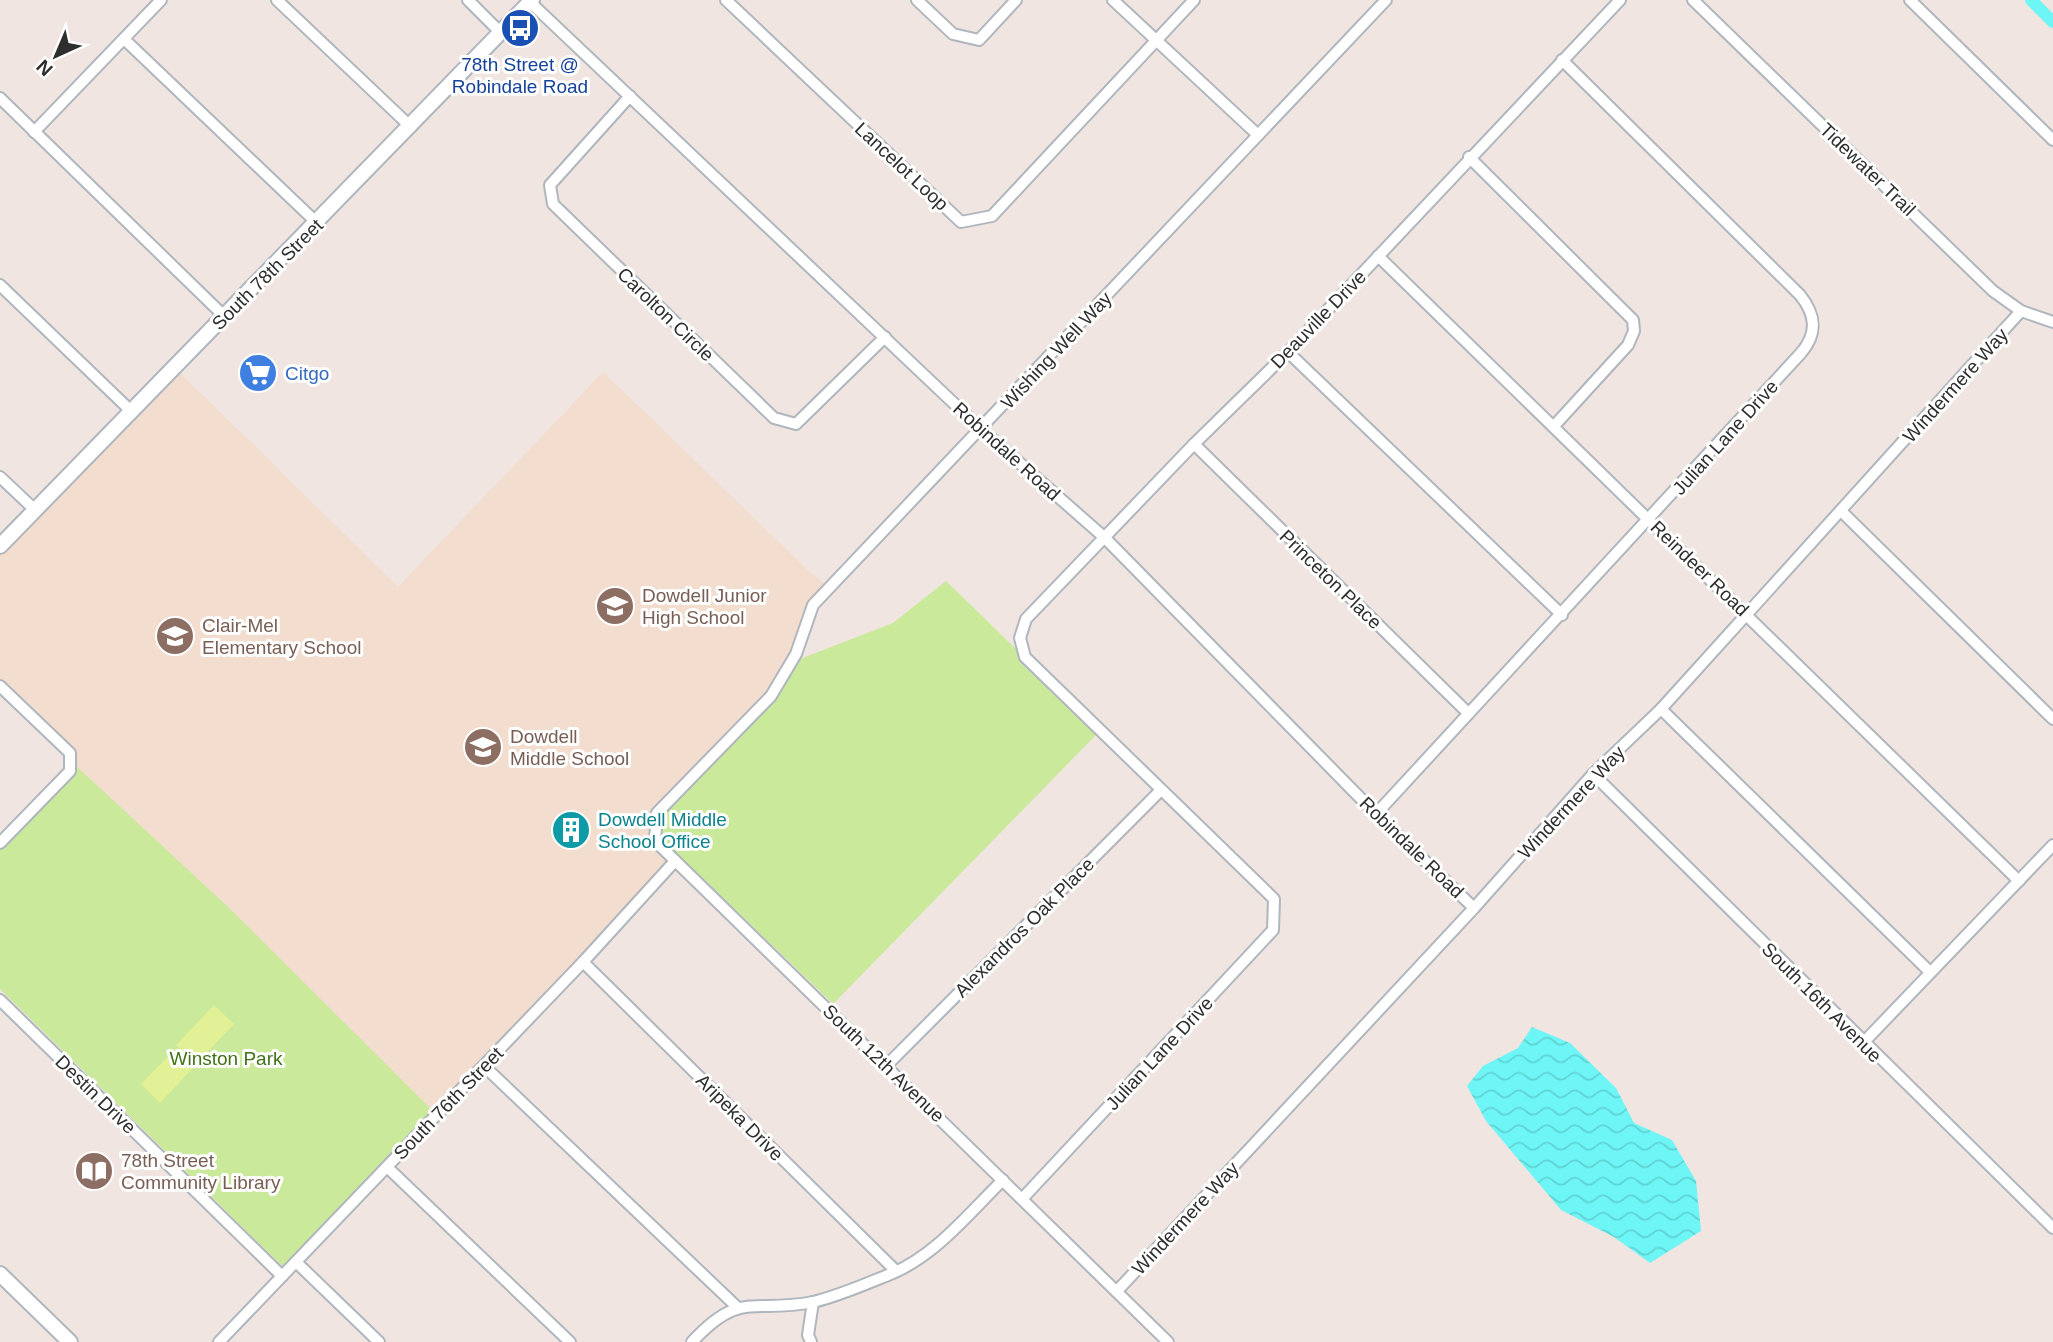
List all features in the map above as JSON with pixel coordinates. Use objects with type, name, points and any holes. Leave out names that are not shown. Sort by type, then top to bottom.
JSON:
[{"type":"street","points":[[34,132],[160,0]]},
{"type":"street","points":[[276,0],[411,127]]},
{"type":"street","points":[[468,0],[501,33]]},
{"type":"street","name":"Lancelot Loop","points":[[726,0],[961,222],[992,216],[1194,0]]},
{"type":"street","points":[[917,0],[953,34],[979,40],[1016,0]]},
{"type":"street","points":[[1113,0],[1258,135]]},
{"type":"street","name":"Wishing Well Way","points":[[692,776],[771,696],[796,654],[813,605],[1386,0]]},
{"type":"street","name":"Deauville Drive","points":[[1161,790],[1025,657],[1020,638],[1026,619],[1194,444],[1288,352],[1469,157],[1620,0]]},
{"type":"street","name":"Tidewater Trail","points":[[1693,0],[1993,291],[2021,311],[2053,322]]},
{"type":"street","points":[[1910,0],[2053,140]]},
{"type":"street","name":"South 78th Street","points":[[0,546],[531,1]]},
{"type":"street","name":"Robindale Road","points":[[531,1],[981,429],[1105,538],[1376,814],[1475,908]]},
{"type":"street","points":[[124,39],[317,223]]},
{"type":"street","name":"Julian Lane Drive","points":[[1376,814],[1650,520],[1801,354],[1812,335],[1814,320],[1800,295],[1562,60]]},
{"type":"street","name":"Carolton Circle","points":[[630,96],[550,185],[553,204],[774,418],[796,424],[885,338]]},
{"type":"street","points":[[0,98],[224,316]]},
{"type":"street","points":[[1469,157],[1633,320],[1633,336],[1628,345],[1554,426]]},
{"type":"street","name":"Reindeer Road","points":[[1378,256],[2019,881]]},
{"type":"street","points":[[0,285],[131,411]]},
{"type":"street","name":"Windermere Way","points":[[1117,1291],[1475,908],[1593,774],[1661,709],[2021,311]]},
{"type":"street","points":[[1288,352],[1562,615]]},
{"type":"street","name":"Princeton Place","points":[[1194,444],[1468,713]]},
{"type":"street","points":[[0,477],[34,510]]},
{"type":"street","points":[[1842,511],[2053,719]]},
{"type":"street","points":[[0,686],[70,753],[70,771],[0,843]]},
{"type":"street","points":[[1661,709],[1930,972]]},
{"type":"street","name":"South 16th Avenue","points":[[1593,774],[2053,1228]]},
{"type":"street","name":"South 12th Avenue","points":[[692,776],[657,813],[655,841],[1168,1342]]},
{"type":"street","name":"Julian Lane Drive","points":[[1022,1199],[1273,930],[1274,898],[1161,790]]},
{"type":"street","name":"Alexandros Oak Place","points":[[887,1065],[1161,790]]},
{"type":"street","points":[[1863,1043],[2053,845]]},
{"type":"street","name":"South 76th Street","points":[[219,1342],[583,962],[675,862]]},
{"type":"street","name":"Aripeka Drive","points":[[583,962],[896,1271]]},
{"type":"street","name":"Destin Drive","points":[[0,1000],[282,1276]]},
{"type":"street","points":[[484,1066],[737,1307]]},
{"type":"street","points":[[387,1167],[570,1342]]},
{"type":"street","points":[[692,1342],[711,1322],[737,1307],[813,1302],[896,1271],[939,1244],[1003,1180]]},
{"type":"street","points":[[296,1262],[379,1342]]},
{"type":"street","points":[[0,1274],[70,1342]]},
{"type":"street","points":[[811,1342],[808,1335],[813,1302]]},
{"type":"shaded area","name":"Dowdell Middle School","points":[[174,367],[398,587],[603,372],[812,574],[829,587],[813,605],[771,696],[657,813],[655,841],[675,861],[436,1114],[70,771],[70,753],[0,686],[0,547]]},
{"type":"green space","points":[[946,581],[1017,650],[1020,662],[1096,735],[833,1004],[661,838],[663,815],[775,700],[800,659],[893,623]]},
{"type":"green space","name":"Winston Park","points":[[74,764],[227,906],[438,1116],[286,1270],[0,989],[0,847]]},
{"type":"green space","points":[[214,1005],[234,1024],[196,1064],[176,1045]]},
{"type":"green space","points":[[174,1050],[193,1068],[160,1103],[141,1084]]},
{"type":"water","points":[[1532,1027],[1570,1043],[1616,1088],[1634,1123],[1672,1140],[1696,1181],[1701,1231],[1650,1263],[1614,1237],[1561,1210],[1486,1121],[1467,1086],[1483,1066],[1518,1048]]},
{"type":"waterway","points":[[2031,0],[2053,22]]},
{"type":"place","name":"78th Street @ Robindale Road","points":[[520,28]]},
{"type":"place","name":"Citgo","points":[[258,373]]},
{"type":"place","name":"Dowdell Junior High School","points":[[615,606]]},
{"type":"place","name":"Clair-Mel Elementary School","points":[[175,636]]},
{"type":"place","name":"Dowdell Middle School","points":[[483,747]]},
{"type":"place","name":"Dowdell Middle School Office","points":[[571,830]]},
{"type":"place","name":"78th Street Community Library","points":[[94,1171]]}]
